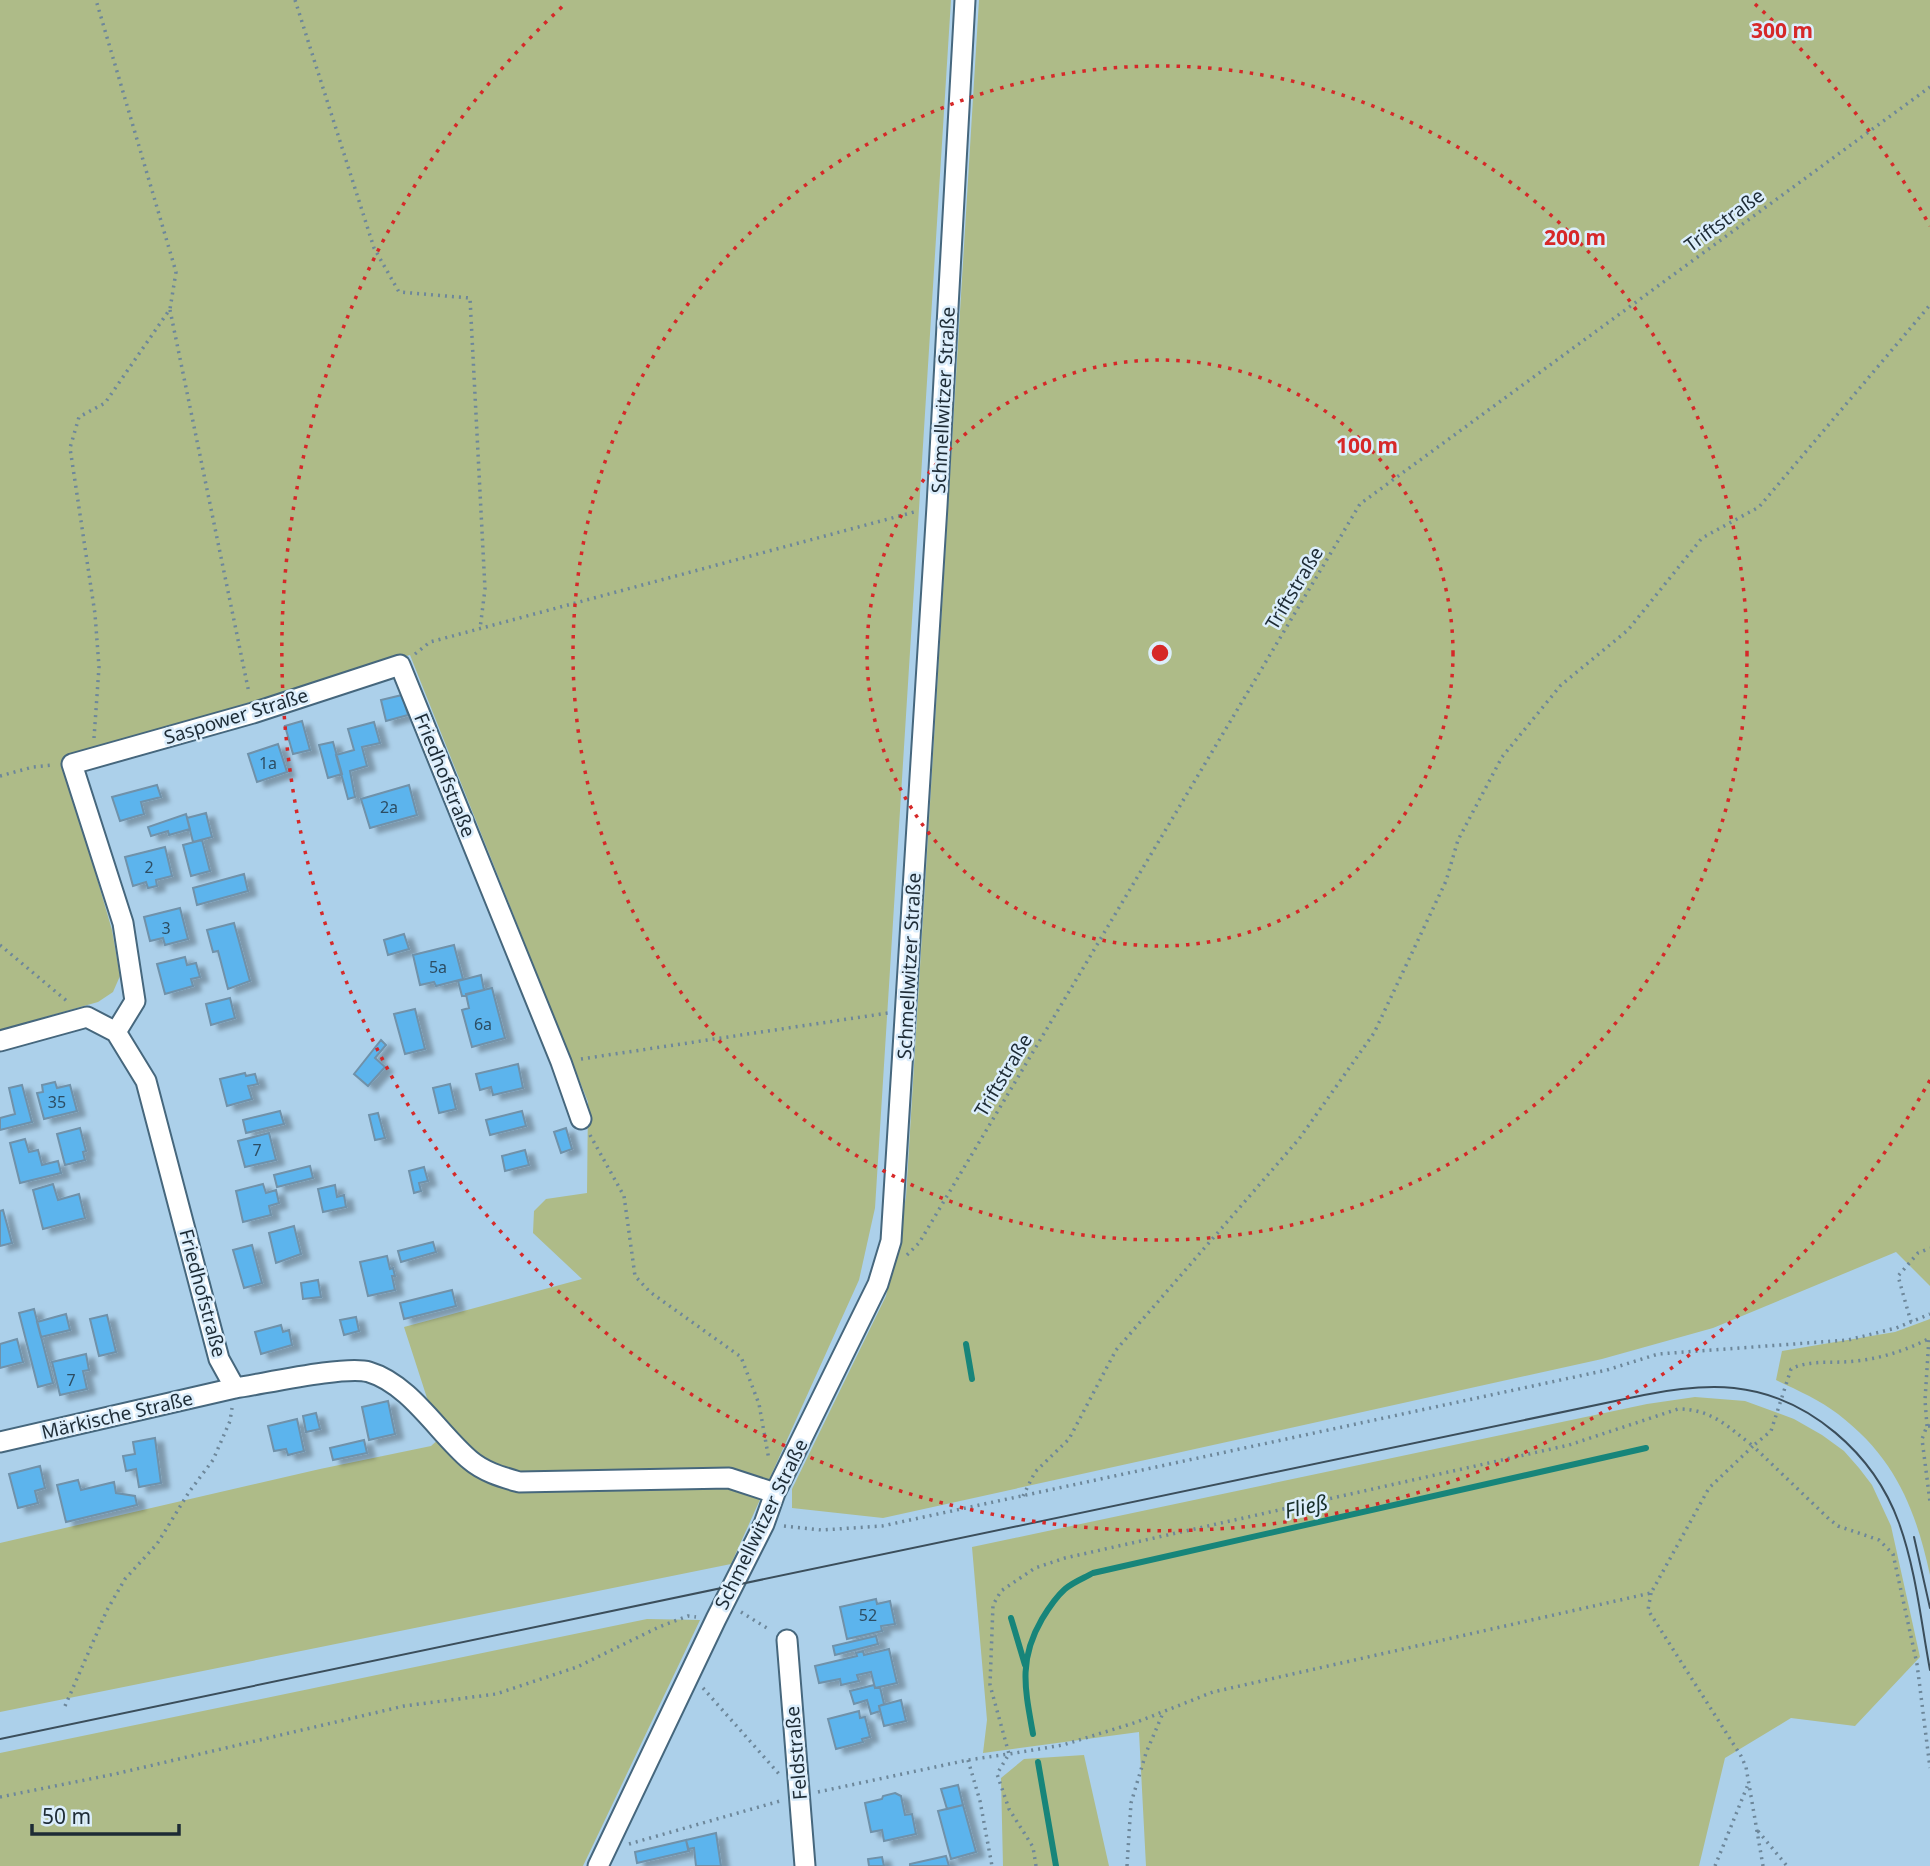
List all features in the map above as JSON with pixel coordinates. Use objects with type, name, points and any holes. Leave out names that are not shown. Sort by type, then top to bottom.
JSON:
[{"type":"street","name":"Schmellwitzer Straße","points":[[602,1858],[764,1524],[775,1493],[878,1284],[891,1241],[937,506],[965,0]]},
{"type":"street","name":"Saspower Straße","points":[[72,764],[253,712],[400,665]]},
{"type":"street","name":"Friedhofstraße","points":[[400,665],[561,1062],[581,1119]]},
{"type":"street","points":[[0,1041],[87,1017],[116,1032],[135,1000],[123,923],[72,764]]},
{"type":"street","name":"Friedhofstraße","points":[[116,1032],[146,1080],[219,1359],[235,1388]]},
{"type":"street","points":[[235,1388],[348,1371],[368,1371],[393,1383],[471,1461],[490,1473],[519,1482],[729,1478],[775,1493]]},
{"type":"street","name":"Märkische Straße","points":[[0,1442],[235,1388]]},
{"type":"street","name":"Feldstraße","points":[[786,1640],[805,1866]]},
{"type":"path","points":[[96,0],[176,272],[170,309],[253,712]]},
{"type":"path","points":[[295,0],[374,248],[399,292],[470,298],[485,589],[480,629]]},
{"type":"path","name":"Triftstraße","points":[[903,1260],[919,1243],[1360,505],[1930,87]]},
{"type":"path","points":[[1023,1496],[1035,1472],[1069,1439],[1116,1350],[1299,1139],[1374,1034],[1446,881],[1458,840],[1502,757],[1562,685],[1628,630],[1702,538],[1759,507],[1930,305]]},
{"type":"path","points":[[91,758],[99,667],[95,614],[70,448],[79,417],[105,403],[170,309]]},
{"type":"path","points":[[400,665],[430,642],[937,506]]},
{"type":"path","points":[[0,776],[33,767],[72,764]]},
{"type":"path","points":[[0,945],[87,1017]]},
{"type":"path","points":[[561,1062],[906,1011]]},
{"type":"path","points":[[581,1119],[624,1196],[635,1276],[650,1292],[741,1357],[759,1404],[775,1493]]},
{"type":"path","points":[[1911,1322],[1898,1276],[1918,1253],[1930,1248]]},
{"type":"path","points":[[764,1524],[822,1530],[882,1526],[1607,1370],[1658,1353],[1848,1340],[1930,1314]]},
{"type":"path","points":[[1930,1338],[1925,1400],[1928,1426],[1923,1439],[1930,1502]]},
{"type":"path","points":[[1763,1866],[1750,1780],[1741,1756],[1648,1610],[1651,1592],[1709,1488],[1771,1431],[1791,1369],[1804,1362],[1847,1362],[1890,1355],[1910,1349],[1930,1338]]},
{"type":"path","points":[[65,1706],[107,1609],[125,1580],[157,1544],[189,1492],[213,1460],[230,1421],[235,1388]]},
{"type":"path","points":[[1036,1866],[1033,1847],[1009,1809],[997,1774],[1009,1754],[990,1685],[993,1605],[1001,1591],[1035,1568],[1065,1558],[1569,1445],[1678,1409],[1710,1413],[1753,1446],[1838,1526],[1879,1540],[1893,1554],[1917,1664],[1930,1768]]},
{"type":"path","points":[[602,1858],[799,1796],[968,1760],[1063,1745],[1138,1723],[1213,1692],[1651,1592]]},
{"type":"path","points":[[0,1797],[115,1774],[404,1706],[496,1694],[577,1667],[659,1627],[688,1616],[720,1611],[786,1640]]},
{"type":"path","points":[[692,1671],[727,1718],[799,1796]]},
{"type":"path","points":[[1127,1866],[1131,1803],[1146,1753],[1164,1712]]},
{"type":"path","points":[[968,1760],[980,1801],[992,1866]]},
{"type":"path","points":[[1715,1866],[1750,1780]]},
{"type":"path","points":[[1757,1830],[1787,1866]]},
{"type":"green space","points":[[0,0],[951,0],[875,1208],[859,1280],[731,1564],[0,1712],[0,1543],[431,1446],[448,1431],[427,1398],[404,1327],[582,1279],[533,1233],[534,1211],[546,1199],[587,1193],[588,1102],[410,655],[62,758],[112,930],[120,976],[113,992],[98,1002],[0,1030]]},
{"type":"green space","points":[[979,0],[1930,0],[1930,1286],[1896,1252],[1713,1328],[1602,1359],[883,1518],[792,1508],[792,1489],[886,1296],[906,1197]]},
{"type":"green space","points":[[1930,1319],[1930,1575],[1909,1506],[1888,1466],[1874,1448],[1831,1409],[1776,1380],[1782,1351],[1895,1332]]},
{"type":"green space","points":[[1695,1397],[1745,1401],[1794,1419],[1844,1451],[1859,1468],[1872,1485],[1891,1526],[1920,1657],[1855,1726],[1791,1718],[1725,1758],[1699,1866],[1146,1866],[1139,1732],[983,1753],[987,1720],[972,1547],[1647,1404]]},
{"type":"green space","points":[[647,1619],[700,1620],[583,1866],[0,1866],[0,1753]]},
{"type":"green space","points":[[1084,1755],[1109,1866],[1003,1866],[1001,1778],[1024,1759]]},
{"type":"building","points":[[402,695],[408,715],[386,721],[381,700]]},
{"type":"building","points":[[302,721],[310,750],[293,754],[285,726]]},
{"type":"building","points":[[374,722],[380,743],[362,747],[367,766],[350,771],[355,797],[348,799],[336,755],[354,750],[348,729]]},
{"type":"building","points":[[333,742],[342,774],[328,778],[319,745]]},
{"type":"building","points":[[278,744],[287,772],[257,782],[248,754]]},
{"type":"building","points":[[157,785],[161,797],[141,802],[144,814],[120,821],[112,797]]},
{"type":"building","points":[[409,785],[417,815],[370,828],[361,799]]},
{"type":"building","points":[[206,813],[212,837],[193,842],[187,818]]},
{"type":"building","points":[[186,814],[190,829],[169,835],[168,831],[151,836],[148,827]]},
{"type":"building","points":[[202,840],[210,871],[191,876],[183,845]]},
{"type":"building","points":[[165,847],[172,876],[156,880],[157,886],[148,888],[146,882],[133,886],[125,857]]},
{"type":"building","points":[[244,874],[248,891],[197,905],[193,888]]},
{"type":"building","points":[[180,908],[188,939],[165,945],[163,938],[150,941],[144,917]]},
{"type":"building","points":[[234,923],[250,981],[228,989],[218,951],[213,952],[207,930]]},
{"type":"building","points":[[404,934],[409,949],[388,955],[384,940]]},
{"type":"building","points":[[454,945],[463,979],[436,986],[434,982],[420,985],[413,955]]},
{"type":"building","points":[[185,957],[187,965],[196,963],[200,977],[191,979],[193,986],[165,994],[157,964]]},
{"type":"building","points":[[481,975],[484,990],[462,996],[458,981]]},
{"type":"building","points":[[492,988],[505,1038],[472,1047],[462,1010],[469,1008],[466,994]]},
{"type":"building","points":[[230,998],[235,1018],[211,1025],[206,1004]]},
{"type":"building","points":[[415,1009],[425,1049],[405,1054],[394,1014]]},
{"type":"building","points":[[381,1040],[386,1045],[375,1058],[385,1067],[368,1086],[354,1074]]},
{"type":"building","points":[[518,1064],[523,1088],[493,1095],[491,1087],[480,1090],[476,1074]]},
{"type":"building","points":[[245,1073],[246,1076],[255,1074],[258,1084],[248,1086],[252,1099],[227,1106],[220,1079]]},
{"type":"building","points":[[55,1082],[57,1088],[70,1085],[77,1111],[44,1119],[37,1093],[43,1092],[42,1085]]},
{"type":"building","points":[[450,1084],[456,1109],[439,1113],[433,1088]]},
{"type":"building","points":[[22,1085],[32,1122],[0,1130],[0,1118],[15,1114],[9,1088]]},
{"type":"building","points":[[280,1111],[284,1124],[246,1133],[243,1120]]},
{"type":"building","points":[[522,1111],[526,1126],[490,1135],[486,1120]]},
{"type":"building","points":[[378,1113],[385,1138],[375,1140],[369,1115]]},
{"type":"building","points":[[80,1128],[86,1151],[83,1152],[85,1160],[65,1165],[57,1134]]},
{"type":"building","points":[[566,1128],[572,1149],[561,1153],[554,1132]]},
{"type":"building","points":[[269,1133],[276,1160],[245,1167],[238,1141]]},
{"type":"building","points":[[25,1139],[29,1152],[38,1150],[42,1165],[58,1161],[61,1173],[20,1183],[10,1143]]},
{"type":"building","points":[[525,1150],[529,1165],[505,1171],[502,1156]]},
{"type":"building","points":[[310,1166],[313,1178],[277,1187],[274,1175]]},
{"type":"building","points":[[424,1167],[428,1181],[419,1183],[421,1191],[414,1193],[409,1171]]},
{"type":"building","points":[[53,1184],[58,1200],[79,1194],[85,1218],[43,1229],[33,1190]]},
{"type":"building","points":[[263,1184],[266,1193],[276,1190],[279,1203],[269,1206],[271,1215],[243,1222],[236,1191]]},
{"type":"building","points":[[335,1185],[337,1197],[344,1195],[346,1207],[323,1212],[318,1189]]},
{"type":"building","points":[[3,1210],[12,1243],[0,1246],[0,1211]]},
{"type":"building","points":[[294,1226],[301,1254],[276,1263],[269,1233]]},
{"type":"building","points":[[433,1242],[436,1252],[401,1262],[398,1251]]},
{"type":"building","points":[[252,1245],[262,1283],[244,1288],[233,1250]]},
{"type":"building","points":[[387,1256],[395,1276],[392,1276],[395,1290],[368,1296],[360,1262]]},
{"type":"building","points":[[318,1280],[321,1297],[303,1299],[301,1283]]},
{"type":"building","points":[[452,1290],[456,1306],[404,1319],[400,1303]]},
{"type":"building","points":[[34,1309],[53,1383],[38,1387],[19,1313]]},
{"type":"building","points":[[66,1314],[70,1330],[41,1337],[37,1322]]},
{"type":"building","points":[[107,1315],[116,1352],[99,1356],[90,1319]]},
{"type":"building","points":[[356,1317],[359,1331],[344,1335],[340,1320]]},
{"type":"building","points":[[281,1325],[283,1332],[289,1330],[292,1345],[261,1354],[255,1332]]},
{"type":"building","points":[[17,1339],[23,1362],[0,1368],[0,1344]]},
{"type":"building","points":[[86,1354],[89,1370],[83,1371],[87,1389],[60,1395],[52,1362]]},
{"type":"building","points":[[388,1401],[395,1434],[369,1440],[362,1407]]},
{"type":"building","points":[[316,1413],[320,1429],[306,1432],[303,1416]]},
{"type":"building","points":[[297,1419],[304,1451],[288,1455],[286,1449],[274,1451],[268,1426]]},
{"type":"building","points":[[155,1438],[161,1483],[139,1487],[136,1469],[126,1471],[123,1456],[135,1454],[133,1442]]},
{"type":"building","points":[[364,1440],[367,1453],[333,1460],[330,1448]]},
{"type":"building","points":[[40,1466],[45,1488],[35,1491],[38,1503],[18,1508],[9,1474]]},
{"type":"building","points":[[78,1480],[81,1490],[114,1482],[116,1493],[135,1496],[137,1505],[66,1522],[57,1485]]},
{"type":"building","points":[[876,1599],[877,1604],[890,1601],[895,1624],[881,1626],[882,1631],[847,1639],[840,1607]]},
{"type":"building","points":[[876,1636],[878,1644],[835,1655],[833,1646]]},
{"type":"building","points":[[889,1649],[897,1683],[875,1688],[871,1672],[857,1675],[859,1681],[841,1685],[840,1679],[819,1683],[815,1666],[857,1656],[856,1653],[863,1651],[864,1655]]},
{"type":"building","points":[[874,1685],[875,1688],[880,1687],[884,1704],[879,1706],[880,1711],[871,1714],[867,1700],[854,1704],[850,1691]]},
{"type":"building","points":[[901,1700],[906,1721],[884,1726],[879,1706]]},
{"type":"building","points":[[859,1711],[860,1718],[865,1717],[870,1737],[862,1739],[863,1742],[836,1749],[828,1719]]},
{"type":"building","points":[[958,1785],[963,1805],[947,1809],[941,1789]]},
{"type":"building","points":[[895,1793],[901,1796],[905,1815],[912,1814],[916,1834],[884,1841],[882,1830],[871,1832],[865,1803]]},
{"type":"building","points":[[963,1805],[976,1852],[951,1859],[938,1811]]},
{"type":"building","points":[[716,1833],[721,1866],[696,1866],[694,1848],[688,1849],[686,1840]]},
{"type":"building","points":[[686,1840],[689,1851],[637,1863],[635,1852]]},
{"type":"building","points":[[946,1856],[949,1866],[910,1866],[910,1864]]},
{"type":"building","points":[[882,1857],[884,1866],[869,1866],[868,1859]]},
{"type":"waterway","name":"Fließ","points":[[966,1344],[972,1379]]},
{"type":"waterway","name":"Fließ","points":[[1033,1734],[1025,1675],[1034,1634],[1055,1599],[1071,1584],[1093,1573],[1646,1448]]},
{"type":"waterway","name":"Fließ","points":[[1011,1618],[1025,1665]]},
{"type":"waterway","name":"Fließ","points":[[1038,1762],[1056,1866]]},
{"type":"tram line","points":[[0,1739],[1644,1395],[1700,1387],[1734,1388],[1762,1393],[1788,1403],[1813,1416],[1856,1452],[1888,1498],[1899,1523],[1914,1578],[1930,1670]]},
{"type":"tram line","points":[[1914,1537],[1930,1608]]}]
